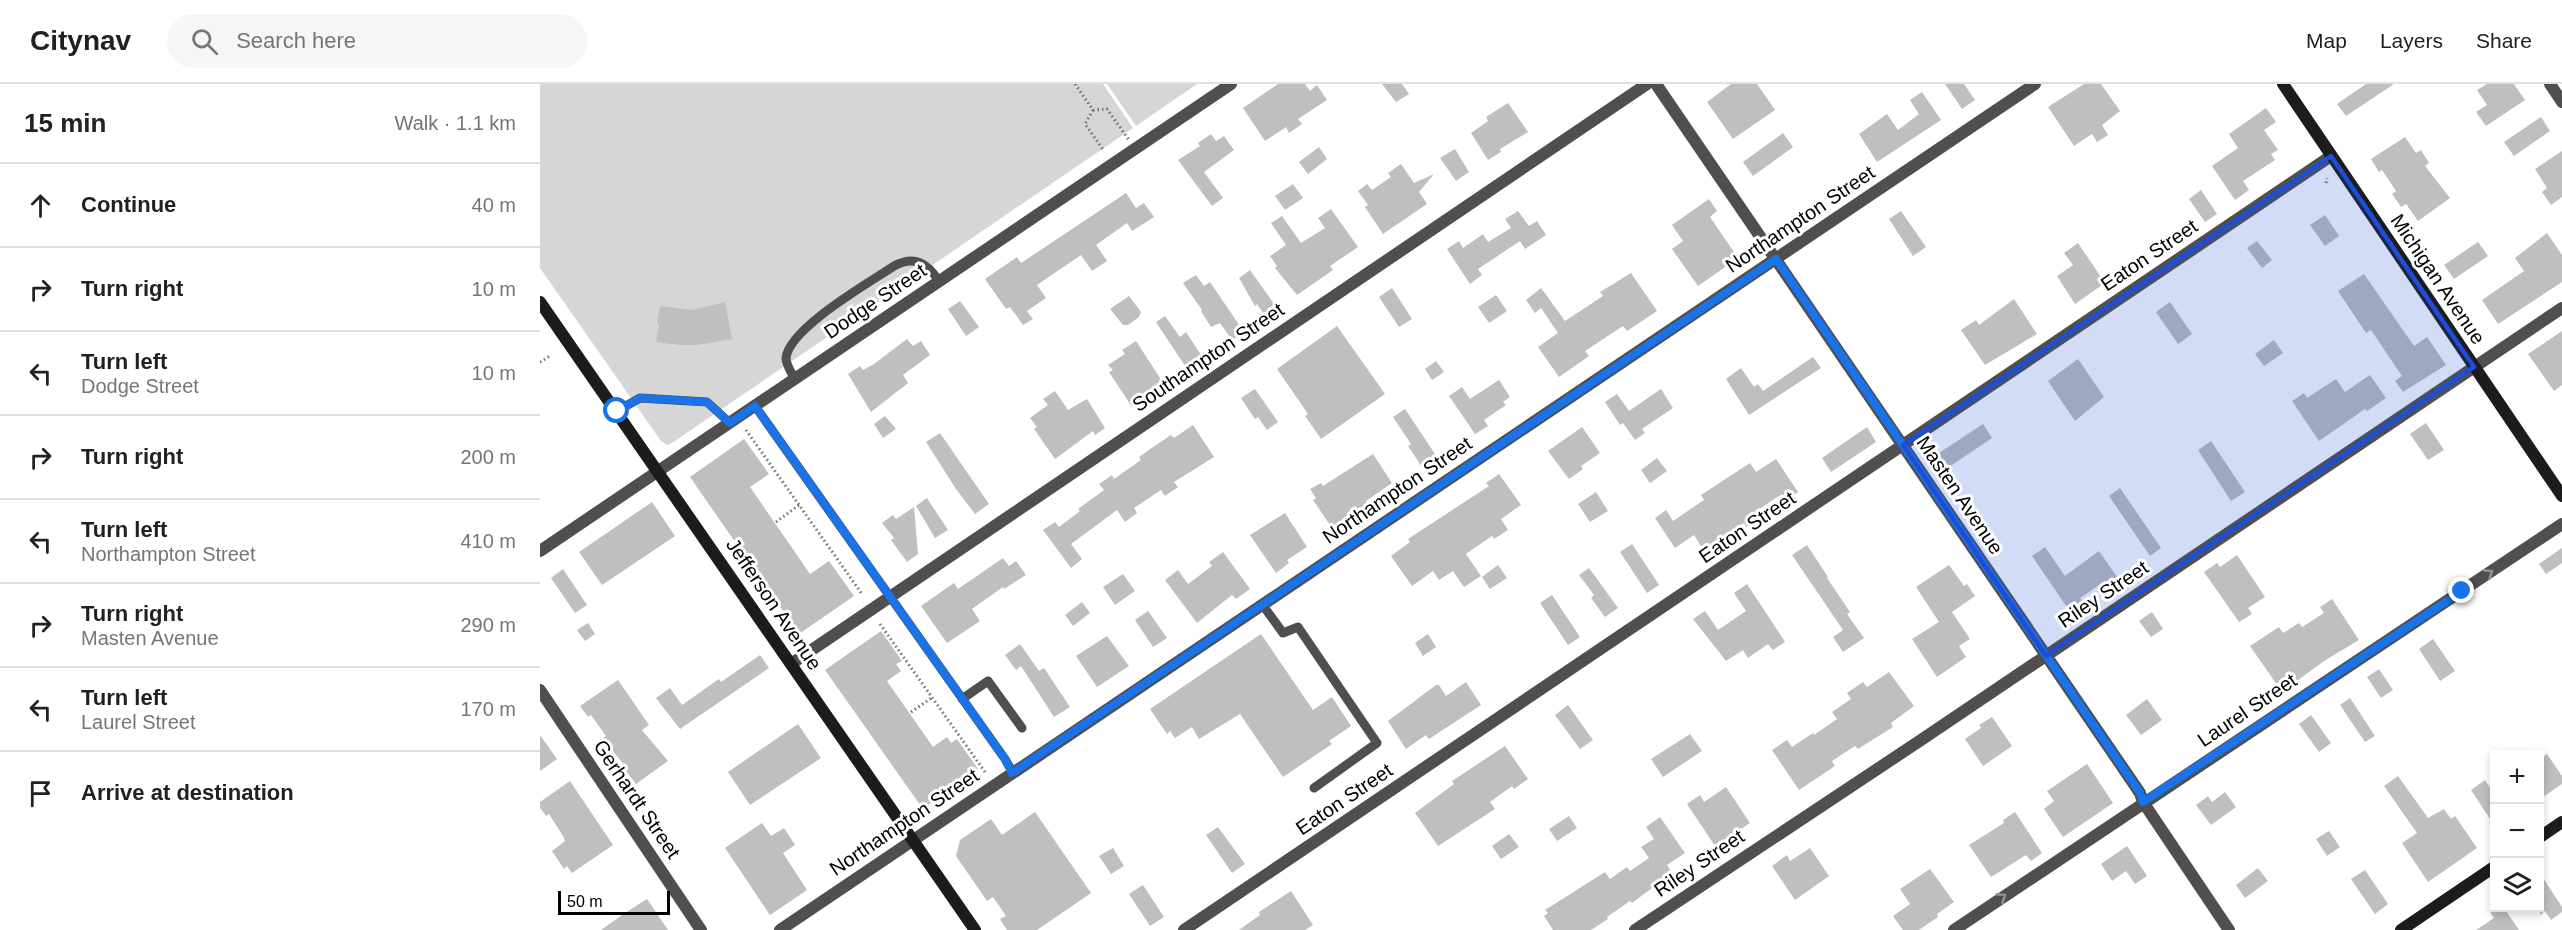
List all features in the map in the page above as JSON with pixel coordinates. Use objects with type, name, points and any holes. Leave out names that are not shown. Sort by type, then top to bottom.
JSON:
[{"type":"street","name":"Dodge Street","points":[[540,551],[1231,84]]},
{"type":"street","name":"Southampton Street","points":[[792,664],[1647,84]]},
{"type":"street","name":"Masten Avenue","points":[[1656,84],[2140,793],[2143,802],[2229,930]]},
{"type":"street","name":"Northampton Street","points":[[780,930],[2035,84]]},
{"type":"street","name":"Michigan Avenue","points":[[2283,84],[2562,496]]},
{"type":"street","points":[[2550,84],[2562,102]]},
{"type":"street","name":"Eaton Street","points":[[1184,930],[2331,156]]},
{"type":"street","name":"Jefferson Avenue","points":[[540,302],[975,930]]},
{"type":"street","name":"Riley Street","points":[[1635,930],[2562,308]]},
{"type":"street","name":"Laurel Street","points":[[1954,930],[2562,524]]},
{"type":"street","name":"Gerhardt Street","points":[[540,690],[701,930]]},
{"type":"street","points":[[2544,834],[2562,822]]},
{"type":"street","points":[[2401,930],[2490,870]]},
{"type":"lane","points":[[795,379],[786,358],[789,348],[801,331],[875,279],[902,262],[912,260],[925,263],[939,281]]},
{"type":"lane","points":[[617,411],[640,398],[707,402],[730,423]]},
{"type":"lane","points":[[755,406],[1005,759],[1012,773]]},
{"type":"lane","points":[[1262,604],[1283,633],[1298,627],[1377,743],[1314,788]]},
{"type":"lane","points":[[962,699],[988,681],[1022,728]]},
{"type":"path","points":[[1076,84],[1093,110]]},
{"type":"path","points":[[1093,110],[1107,109],[1125,134]]},
{"type":"path","points":[[1093,110],[1086,124],[1104,151]]},
{"type":"path","points":[[2326,183],[2327,178]]},
{"type":"path","points":[[540,362],[550,356]]},
{"type":"path","points":[[746,429],[862,594]]},
{"type":"path","points":[[776,522],[799,505]]},
{"type":"path","points":[[880,624],[985,772]]},
{"type":"path","points":[[911,712],[933,697]]},
{"type":"highlighted area","points":[[2331,156],[2474,367],[2046,656],[1903,445]]},
{"type":"shaded area","points":[[540,84],[1103,84],[1133,128],[667,445],[661,441],[540,268]]},
{"type":"shaded area","points":[[1107,84],[1197,84],[1136,126]]},
{"type":"building","points":[[1278,84],[1305,84],[1310,91],[1317,85],[1327,100],[1298,119],[1302,124],[1289,133],[1286,127],[1265,141],[1243,108]]},
{"type":"building","points":[[1382,84],[1402,84],[1409,94],[1396,102]]},
{"type":"building","points":[[1731,84],[1757,84],[1775,110],[1733,139],[1707,102]]},
{"type":"building","points":[[1945,84],[1964,84],[1975,100],[1962,109]]},
{"type":"building","points":[[2084,84],[2101,84],[2120,111],[2102,125],[2108,135],[2097,142],[2092,134],[2074,146],[2048,107]]},
{"type":"building","points":[[2366,84],[2394,84],[2346,116],[2337,104]]},
{"type":"building","points":[[2487,84],[2514,84],[2525,100],[2486,126],[2476,112],[2487,105],[2477,90]]},
{"type":"building","points":[[1922,92],[1941,120],[1877,162],[1859,134],[1887,114],[1898,130],[1919,114],[1910,100]]},
{"type":"building","points":[[1508,103],[1528,132],[1500,149],[1501,152],[1488,160],[1471,133],[1488,121],[1486,117]]},
{"type":"building","points":[[2266,108],[2276,122],[2264,130],[2278,150],[2271,154],[2275,160],[2243,181],[2249,190],[2235,200],[2212,166],[2238,148],[2229,134]]},
{"type":"building","points":[[2541,117],[2550,131],[2514,156],[2504,142]]},
{"type":"building","points":[[1783,133],[1793,147],[1753,176],[1743,162]]},
{"type":"building","points":[[1211,134],[1216,141],[1224,136],[1234,150],[1204,172],[1223,198],[1212,206],[1178,160],[1200,146],[1198,143]]},
{"type":"building","points":[[2405,137],[2416,153],[2421,150],[2429,163],[2425,166],[2450,198],[2418,221],[2406,204],[2401,207],[2392,194],[2396,191],[2382,170],[2379,172],[2371,159]]},
{"type":"building","points":[[1319,147],[1327,159],[1308,174],[1299,162]]},
{"type":"building","points":[[1455,149],[1469,172],[1456,181],[1440,158]]},
{"type":"building","points":[[2562,151],[2562,197],[2551,205],[2542,192],[2547,188],[2535,169]]},
{"type":"building","points":[[1401,164],[1414,183],[1434,174],[1419,192],[1427,204],[1383,234],[1365,207],[1368,205],[1358,191],[1367,184],[1372,190],[1391,177],[1388,173]]},
{"type":"building","points":[[1293,184],[1303,198],[1285,210],[1275,196]]},
{"type":"building","points":[[2201,190],[2217,214],[2205,222],[2189,199]]},
{"type":"building","points":[[1126,193],[1136,208],[1144,203],[1154,217],[1132,231],[1127,223],[1096,245],[1107,261],[1092,271],[1081,255],[1037,285],[1046,298],[1027,311],[1033,319],[1023,325],[1010,307],[1006,309],[985,279],[1017,257],[1021,263]]},
{"type":"building","points":[[1709,199],[1717,211],[1710,217],[1738,258],[1698,286],[1672,249],[1683,241],[1672,225]]},
{"type":"building","points":[[1331,209],[1358,247],[1330,266],[1333,270],[1297,295],[1275,268],[1277,266],[1270,256],[1286,245],[1271,223],[1282,216],[1301,243],[1325,228],[1318,218]]},
{"type":"building","points":[[1518,211],[1529,226],[1537,221],[1546,235],[1525,249],[1520,241],[1478,269],[1482,275],[1470,284],[1447,249],[1459,241],[1463,248],[1483,234],[1488,242],[1511,228],[1505,219]]},
{"type":"building","points":[[1901,211],[1926,247],[1913,256],[1889,219]]},
{"type":"building","points":[[2325,215],[2339,236],[2325,246],[2310,225]]},
{"type":"building","points":[[2547,233],[2562,255],[2562,282],[2498,324],[2482,300],[2524,271],[2515,258]]},
{"type":"building","points":[[2257,241],[2272,260],[2262,268],[2247,248]]},
{"type":"building","points":[[2478,242],[2488,256],[2454,279],[2444,265]]},
{"type":"building","points":[[2078,243],[2105,283],[2075,304],[2057,276],[2073,265],[2064,253]]},
{"type":"building","points":[[1250,270],[1277,308],[1265,316],[1257,304],[1255,306],[1239,278]]},
{"type":"building","points":[[1631,273],[1657,311],[1627,331],[1623,326],[1585,351],[1589,356],[1559,377],[1538,347],[1558,333],[1541,308],[1535,313],[1526,300],[1541,288],[1565,321],[1603,296],[1600,292]]},
{"type":"building","points":[[2364,274],[2414,346],[2427,337],[2446,365],[2403,392],[2395,381],[2402,376],[2371,330],[2366,333],[2338,291]]},
{"type":"building","points":[[1196,275],[1204,286],[1210,282],[1244,332],[1232,340],[1220,323],[1211,327],[1183,283]]},
{"type":"building","points":[[1392,288],[1412,319],[1399,327],[1379,297]]},
{"type":"building","points":[[1496,295],[1507,311],[1489,323],[1478,307]]},
{"type":"building","points":[[1129,296],[1141,312],[1139,317],[1128,325],[1123,325],[1110,309]]},
{"type":"building","points":[[2014,299],[2037,334],[1985,365],[1961,330],[1976,320],[1979,325]]},
{"type":"building","points":[[960,301],[979,327],[966,336],[948,309]]},
{"type":"building","points":[[725,302],[732,339],[698,345],[656,342],[660,306],[693,310]]},
{"type":"building","points":[[2170,302],[2192,334],[2178,344],[2156,312]]},
{"type":"building","points":[[1165,316],[1180,337],[1186,332],[1203,358],[1187,369],[1156,322]]},
{"type":"building","points":[[1337,326],[1385,394],[1321,439],[1305,416],[1308,414],[1277,369]]},
{"type":"building","points":[[2562,331],[2562,385],[2554,391],[2528,354]]},
{"type":"building","points":[[907,339],[913,346],[921,341],[930,355],[903,375],[908,383],[871,412],[848,374],[860,366],[863,370],[874,364]]},
{"type":"building","points":[[2274,340],[2283,353],[2264,366],[2255,354]]},
{"type":"building","points":[[1136,341],[1164,384],[1132,407],[1109,372],[1113,370],[1108,365],[1125,354],[1122,350]]},
{"type":"building","points":[[1813,357],[1821,368],[1749,415],[1726,379],[1741,368],[1754,387],[1758,384],[1763,391]]},
{"type":"building","points":[[2078,359],[2104,397],[2075,421],[2048,381]]},
{"type":"building","points":[[1436,361],[1444,372],[1432,380],[1425,369]]},
{"type":"building","points":[[2370,375],[2386,398],[2367,411],[2365,409],[2319,441],[2292,401],[2304,393],[2307,398],[2336,379],[2345,392]]},
{"type":"building","points":[[1499,380],[1510,397],[1503,402],[1506,405],[1484,420],[1488,426],[1475,434],[1449,396],[1462,387],[1470,399]]},
{"type":"building","points":[[1255,389],[1278,422],[1267,430],[1258,417],[1255,419],[1241,398]]},
{"type":"building","points":[[1661,389],[1673,408],[1642,429],[1645,433],[1635,440],[1623,423],[1620,425],[1605,402],[1617,394],[1629,411]]},
{"type":"building","points":[[1055,391],[1068,410],[1087,399],[1105,428],[1095,435],[1093,431],[1055,459],[1034,429],[1037,427],[1030,418],[1048,405],[1043,399]]},
{"type":"building","points":[[1405,409],[1437,457],[1422,467],[1408,446],[1411,444],[1393,417]]},
{"type":"building","points":[[885,416],[896,429],[883,438],[874,424]]},
{"type":"building","points":[[2426,423],[2444,450],[2428,460],[2410,434]]},
{"type":"building","points":[[1983,424],[1992,438],[1946,469],[1936,455]]},
{"type":"building","points":[[1193,425],[1214,457],[1174,482],[1178,487],[1165,496],[1161,490],[1134,508],[1137,513],[1125,522],[1117,510],[1071,544],[1082,559],[1071,568],[1043,530],[1055,522],[1059,527],[1080,511],[1078,509],[1104,490],[1099,484],[1112,475],[1114,479],[1141,460],[1139,457],[1156,445],[1171,435],[1174,438]]},
{"type":"building","points":[[1582,427],[1600,453],[1581,466],[1583,469],[1569,479],[1548,451]]},
{"type":"building","points":[[1867,427],[1876,442],[1831,472],[1822,458]]},
{"type":"building","points":[[940,433],[989,504],[975,514],[926,442]]},
{"type":"building","points":[[744,439],[769,474],[750,487],[810,574],[829,561],[854,596],[799,634],[690,477]]},
{"type":"building","points":[[2211,441],[2245,492],[2231,501],[2198,450]]},
{"type":"building","points":[[1373,454],[1392,483],[1366,501],[1371,507],[1334,531],[1313,500],[1316,498],[1310,489],[1321,483],[1323,486]]},
{"type":"building","points":[[1657,458],[1667,471],[1650,483],[1641,470]]},
{"type":"building","points":[[1776,459],[1798,492],[1786,500],[1782,494],[1755,512],[1759,518],[1746,527],[1744,523],[1715,542],[1718,546],[1706,554],[1694,535],[1675,548],[1655,518],[1666,510],[1673,521],[1704,500],[1701,495],[1750,463],[1756,472]]},
{"type":"building","points":[[1499,474],[1521,505],[1501,519],[1508,530],[1494,539],[1492,536],[1466,554],[1481,576],[1464,587],[1453,571],[1439,580],[1433,571],[1412,586],[1391,556],[1410,542],[1408,539],[1489,486],[1486,483]]},
{"type":"building","points":[[2120,488],[2161,548],[2150,556],[2109,496]]},
{"type":"building","points":[[1596,492],[1608,511],[1590,522],[1578,504]]},
{"type":"building","points":[[927,498],[948,530],[935,538],[916,506]]},
{"type":"building","points":[[652,502],[675,536],[602,585],[579,552]]},
{"type":"building","points":[[914,507],[918,554],[907,562],[891,540],[894,538],[882,523],[893,515],[896,519]]},
{"type":"building","points":[[1285,513],[1307,547],[1287,560],[1289,563],[1276,573],[1250,535]]},
{"type":"building","points":[[1632,544],[1659,585],[1647,593],[1620,552]]},
{"type":"building","points":[[1807,545],[1850,612],[1847,614],[1864,638],[1843,652],[1833,637],[1843,630],[1792,555]]},
{"type":"building","points":[[2045,547],[2065,576],[2099,551],[2117,577],[2104,585],[2102,583],[2080,598],[2087,607],[2073,616],[2032,556]]},
{"type":"building","points":[[2562,548],[2562,563],[2546,574],[2539,564]]},
{"type":"building","points":[[1223,552],[1250,589],[1236,599],[1232,595],[1197,623],[1165,580],[1178,570],[1188,584],[1212,566],[1209,562]]},
{"type":"building","points":[[2237,555],[2265,597],[2248,608],[2252,614],[2239,622],[2204,572],[2217,563],[2220,567]]},
{"type":"building","points":[[1003,558],[1009,566],[1016,561],[1026,575],[1004,589],[1003,587],[972,609],[980,621],[947,643],[921,606],[954,583],[958,589]]},
{"type":"building","points":[[1498,565],[1507,578],[1490,589],[1482,577]]},
{"type":"building","points":[[1949,565],[1964,586],[1967,584],[1975,596],[1952,612],[1970,639],[1959,646],[1966,657],[1937,677],[1912,639],[1939,622],[1916,587]]},
{"type":"building","points":[[1589,568],[1618,608],[1605,617],[1591,598],[1594,595],[1579,575]]},
{"type":"building","points":[[563,569],[587,605],[575,613],[551,578]]},
{"type":"building","points":[[1123,574],[1135,591],[1115,605],[1103,587]]},
{"type":"building","points":[[1747,584],[1785,642],[1773,650],[1768,644],[1748,658],[1743,650],[1726,661],[1693,619],[1705,611],[1718,630],[1746,611],[1734,593]]},
{"type":"building","points":[[1552,595],[1580,637],[1568,645],[1540,603]]},
{"type":"building","points":[[2332,599],[2359,640],[2324,661],[2282,692],[2250,646],[2279,627],[2283,633],[2299,623],[2302,627],[2324,613],[2320,607]]},
{"type":"building","points":[[1082,602],[1090,613],[1073,626],[1065,615]]},
{"type":"building","points":[[1148,611],[1167,638],[1153,647],[1135,620]]},
{"type":"building","points":[[2152,612],[2163,629],[2151,637],[2139,621]]},
{"type":"building","points":[[588,623],[595,634],[585,641],[577,630]]},
{"type":"building","points":[[881,631],[902,661],[896,664],[901,671],[887,681],[933,747],[947,737],[951,743],[957,739],[978,769],[923,809],[825,670]]},
{"type":"building","points":[[1261,634],[1313,710],[1332,697],[1351,726],[1329,741],[1332,744],[1283,777],[1240,714],[1199,739],[1192,727],[1175,738],[1170,731],[1167,734],[1150,709]]},
{"type":"building","points":[[1428,634],[1436,647],[1423,656],[1415,643]]},
{"type":"building","points":[[1107,636],[1129,666],[1097,687],[1076,656]]},
{"type":"building","points":[[2433,639],[2455,671],[2440,681],[2419,649]]},
{"type":"building","points":[[1020,644],[1039,671],[1044,668],[1070,707],[1054,717],[1021,666],[1016,670],[1005,655]]},
{"type":"building","points":[[760,655],[769,668],[680,729],[656,698],[670,688],[682,705],[719,679],[721,682]]},
{"type":"building","points":[[2379,669],[2393,690],[2381,698],[2367,677]]},
{"type":"building","points":[[1889,672],[1914,706],[1891,723],[1893,727],[1858,749],[1855,746],[1832,761],[1835,766],[1799,790],[1772,750],[1787,740],[1792,747],[1813,733],[1814,735],[1837,719],[1832,712],[1851,699],[1847,693],[1863,682],[1867,687]]},
{"type":"building","points":[[618,680],[649,725],[642,730],[668,761],[636,784],[603,738],[606,736],[591,715],[588,717],[580,706]]},
{"type":"building","points":[[1466,682],[1481,705],[1429,739],[1426,735],[1406,749],[1388,721],[1436,685],[1439,685],[1446,696]]},
{"type":"building","points":[[2350,698],[2375,736],[2365,742],[2340,705]]},
{"type":"building","points":[[2147,699],[2162,720],[2141,735],[2126,715]]},
{"type":"building","points":[[1568,705],[1593,740],[1580,749],[1555,715]]},
{"type":"building","points":[[2311,715],[2331,743],[2319,752],[2299,724]]},
{"type":"building","points":[[1992,717],[2012,746],[1983,766],[1965,739],[1981,728],[1979,725]]},
{"type":"building","points":[[798,724],[821,758],[750,805],[728,772]]},
{"type":"building","points":[[1690,734],[1702,751],[1663,777],[1651,759]]},
{"type":"building","points":[[540,735],[557,759],[540,771]]},
{"type":"building","points":[[1505,746],[1528,779],[1514,789],[1512,786],[1490,802],[1495,809],[1438,846],[1415,813],[1454,784],[1452,781]]},
{"type":"building","points":[[2547,754],[2562,776],[2562,784],[2544,796],[2544,756]]},
{"type":"building","points":[[2087,764],[2113,803],[2063,837],[2044,809],[2054,801],[2047,791]]},
{"type":"building","points":[[2398,776],[2428,818],[2444,809],[2451,819],[2455,816],[2477,848],[2428,882],[2402,843],[2417,833],[2384,786]]},
{"type":"building","points":[[2485,780],[2490,788],[2490,819],[2471,790]]},
{"type":"building","points":[[570,781],[613,845],[572,873],[567,866],[564,869],[552,851],[565,841],[563,836],[549,814],[546,816],[540,808],[540,802]]},
{"type":"building","points":[[1726,787],[1750,823],[1715,846],[1687,804],[1700,795],[1704,802]]},
{"type":"building","points":[[2225,792],[2236,807],[2211,825],[2196,805],[2208,796],[2212,802]]},
{"type":"building","points":[[1035,812],[1091,893],[1037,930],[1007,930],[1000,919],[1006,916],[993,897],[987,901],[956,856],[960,840],[991,819],[1002,835]]},
{"type":"building","points":[[2015,812],[2042,853],[2031,861],[2026,855],[1991,877],[1969,845],[2004,823],[2003,820]]},
{"type":"building","points":[[1569,816],[1577,828],[1557,841],[1549,829]]},
{"type":"building","points":[[1660,817],[1685,853],[1667,865],[1672,873],[1591,930],[1553,930],[1544,916],[1548,913],[1545,910],[1605,872],[1610,879],[1627,867],[1630,871],[1649,858],[1641,847],[1654,839],[1646,827]]},
{"type":"building","points":[[762,823],[771,836],[784,828],[795,845],[783,853],[807,890],[770,915],[725,848]]},
{"type":"building","points":[[1218,827],[1245,864],[1232,873],[1206,835]]},
{"type":"building","points":[[2329,831],[2340,847],[2327,856],[2316,839]]},
{"type":"building","points":[[1509,834],[1519,847],[1501,859],[1492,846]]},
{"type":"building","points":[[2127,846],[2147,876],[2135,884],[2126,871],[2112,881],[2101,864]]},
{"type":"building","points":[[1113,848],[1124,866],[1111,874],[1099,856]]},
{"type":"building","points":[[1810,848],[1829,876],[1795,900],[1772,866],[1787,855],[1790,861]]},
{"type":"building","points":[[2258,868],[2268,881],[2245,898],[2236,885]]},
{"type":"building","points":[[1930,869],[1954,902],[1919,930],[1903,930],[1893,916],[1910,904],[1900,889]]},
{"type":"building","points":[[2365,870],[2388,904],[2375,914],[2351,879]]},
{"type":"building","points":[[2544,879],[2562,907],[2562,912],[2551,920],[2545,911]]},
{"type":"building","points":[[1143,885],[1164,917],[1150,926],[1129,894]]},
{"type":"building","points":[[1291,891],[1313,925],[1305,930],[1239,930],[1260,915],[1259,912]]},
{"type":"building","points":[[647,899],[668,930],[601,930],[625,913]]},
{"type":"building","points":[[2490,912],[2507,912],[2519,930],[2476,930],[2494,918]]},
{"type":"route","points":[[617,411],[640,398],[707,402],[730,423],[755,406],[1005,759],[1012,773],[1776,259],[2140,793],[2143,802],[2462,591]]}]
